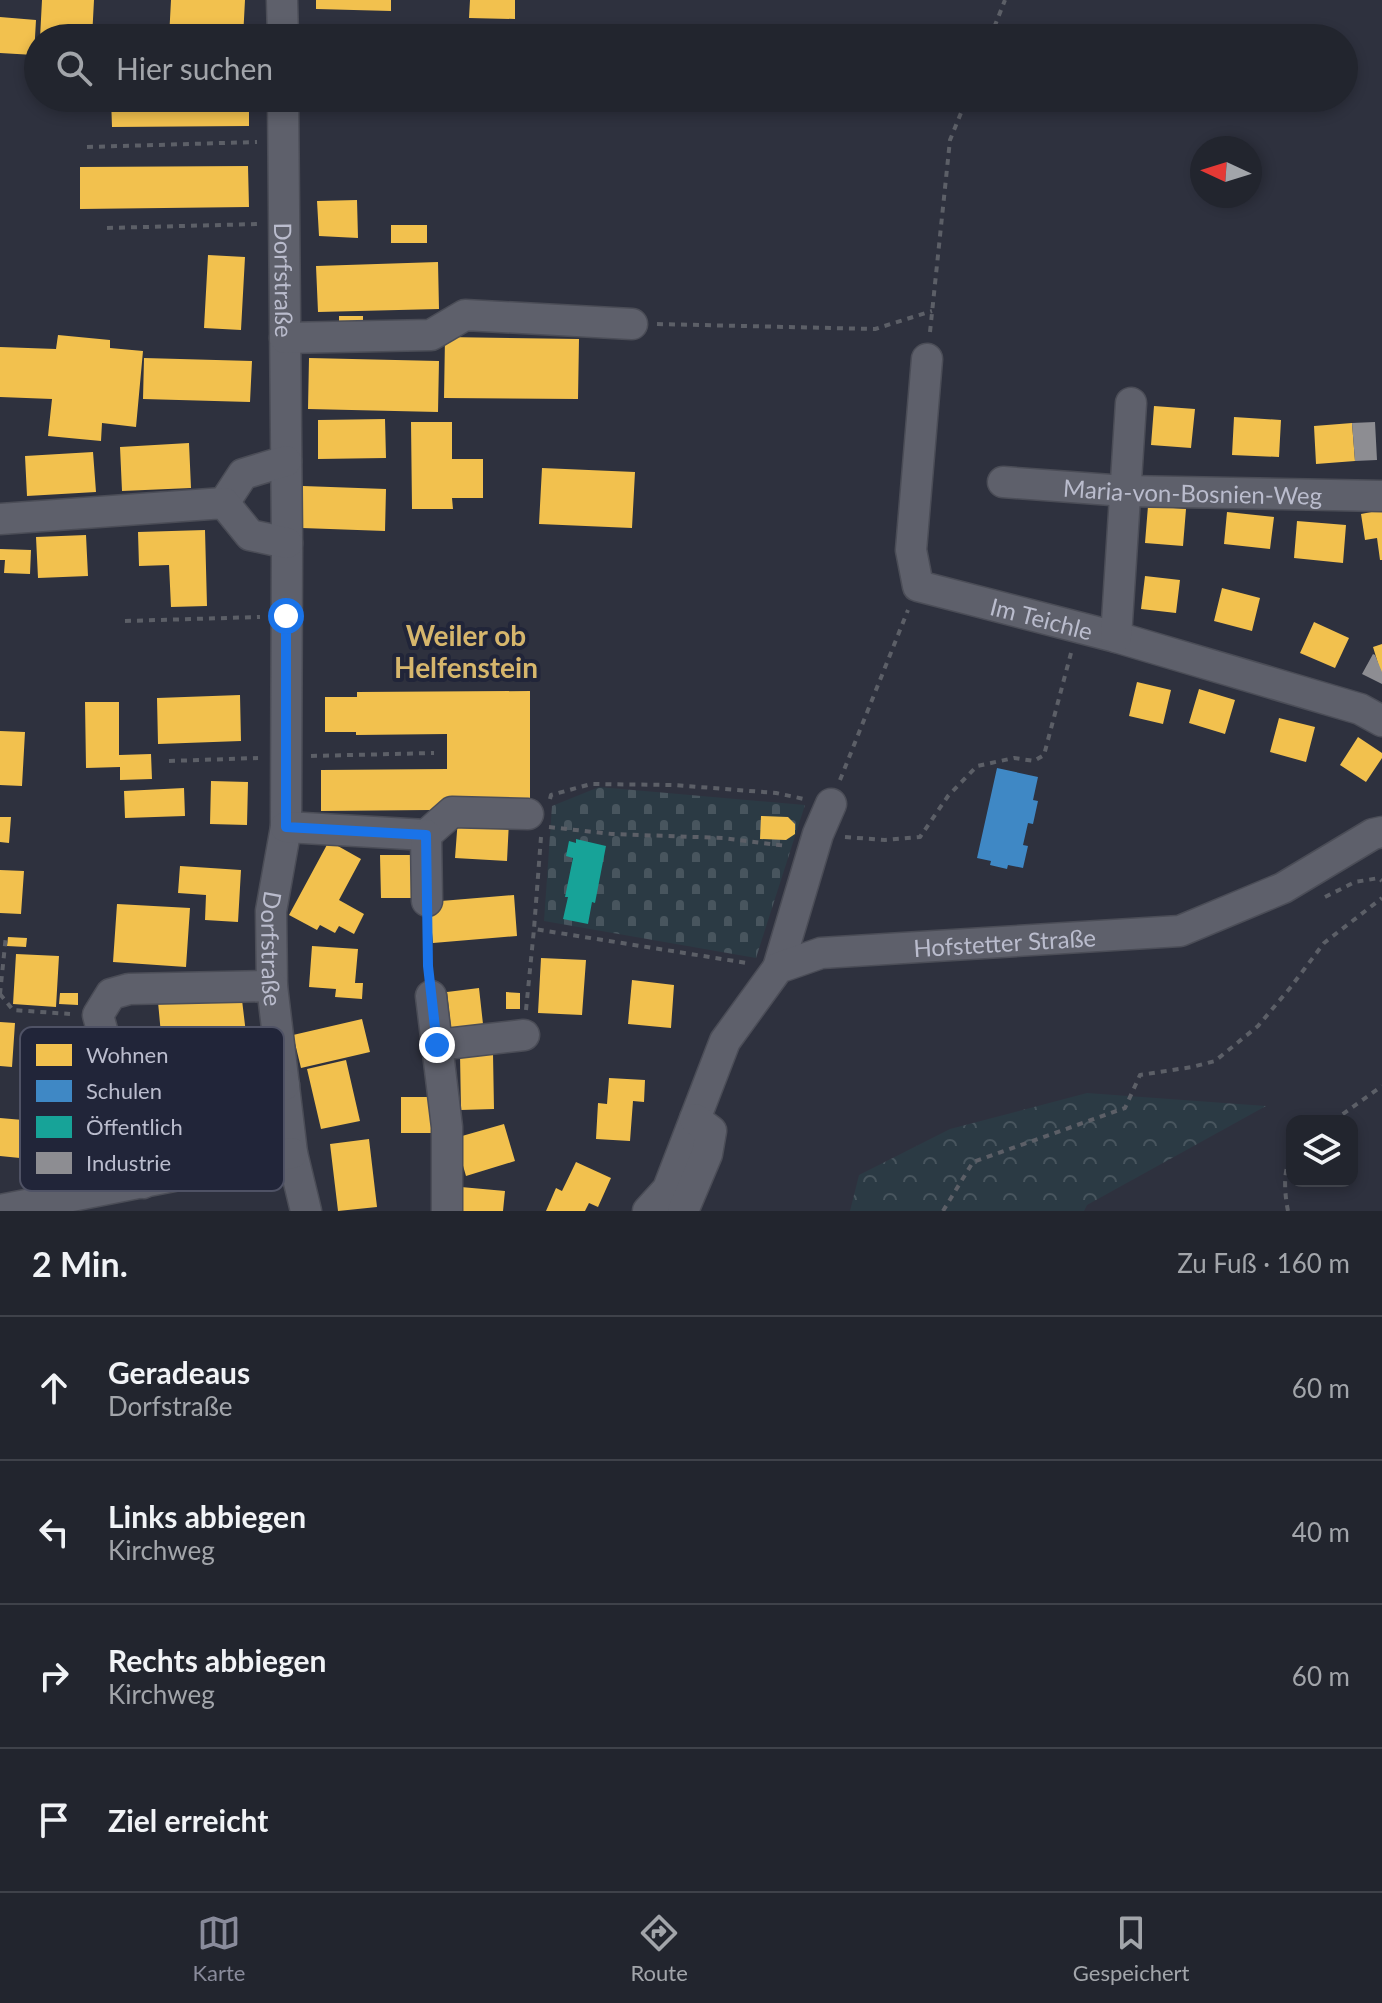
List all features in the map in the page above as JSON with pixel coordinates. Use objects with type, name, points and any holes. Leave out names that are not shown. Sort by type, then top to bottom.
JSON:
[{"type":"street","name":"Dorfstraße","points":[[277,1027],[272,986],[271,911],[286,827],[283,112]]},
{"type":"street","points":[[285,338],[431,335],[465,315],[632,324]]},
{"type":"street","points":[[918,586],[911,550],[927,359]]},
{"type":"street","points":[[1116,637],[1131,403]]},
{"type":"street","points":[[224,503],[243,474],[286,461]]},
{"type":"street","name":"Maria-von-Bosnien-Weg","points":[[1003,482],[1125,491],[1382,496]]},
{"type":"street","points":[[0,519],[224,503]]},
{"type":"street","points":[[224,503],[250,535],[287,543]]},
{"type":"street","name":"Im Teichle","points":[[918,586],[1116,637],[1360,709],[1382,721]]},
{"type":"street","points":[[648,1211],[668,1189],[725,1041],[763,966],[831,804]]},
{"type":"street","points":[[286,827],[426,835],[452,812],[535,816]]},
{"type":"street","name":"Hofstetter Straße","points":[[763,966],[821,953],[1180,931],[1283,888],[1373,834],[1382,832]]},
{"type":"street","points":[[426,835],[427,901]]},
{"type":"street","points":[[101,1027],[98,1015],[111,994],[129,989],[272,986]]},
{"type":"street","points":[[431,996],[447,1127],[447,1211]]},
{"type":"street","points":[[437,1045],[524,1035]]},
{"type":"street","name":"Dorfstraße","points":[[284,1085],[292,1153],[306,1211]]},
{"type":"street","points":[[683,1211],[707,1154],[711,1131],[695,1119]]},
{"type":"street","points":[[284,1155],[292,1153]]},
{"type":"street","points":[[2,1211],[103,1191]]},
{"type":"path","points":[[996,24],[1005,0]]},
{"type":"path","points":[[282,22],[328,24]]},
{"type":"path","points":[[927,359],[950,140],[961,112]]},
{"type":"path","points":[[87,147],[283,141]]},
{"type":"path","points":[[107,228],[284,223]]},
{"type":"path","points":[[632,324],[875,329],[932,311]]},
{"type":"path","points":[[535,816],[551,795],[591,784],[674,785],[776,793],[831,804],[918,586]]},
{"type":"path","points":[[125,621],[286,616]]},
{"type":"path","points":[[524,1035],[542,827],[612,834],[723,838],[766,845],[920,837],[948,796],[977,766],[1014,758],[1034,761],[1044,755],[1078,627]]},
{"type":"path","points":[[169,761],[434,753]]},
{"type":"path","points":[[943,1211],[973,1162],[1125,1108],[1140,1075],[1215,1061],[1258,1026],[1324,943],[1382,898]]},
{"type":"path","points":[[427,901],[431,996]]},
{"type":"path","points":[[534,929],[763,966]]},
{"type":"path","points":[[6,935],[0,994],[13,1010],[98,1015]]},
{"type":"path","points":[[1341,1115],[1382,1086]]},
{"type":"path","points":[[1286,1182],[1288,1211]]},
{"type":"green space","points":[[599,787],[805,805],[756,958],[544,921],[552,806]]},
{"type":"green space","points":[[1087,1093],[1266,1106],[1087,1205],[1084,1211],[850,1211],[859,1175],[950,1129]]},
{"type":"building: Wohnen","points":[[42,0],[94,0],[93,24],[41,24]]},
{"type":"building: Wohnen","points":[[171,0],[245,0],[244,24],[170,24]]},
{"type":"building: Wohnen","points":[[316,0],[391,0],[391,11],[316,9]]},
{"type":"building: Wohnen","points":[[470,0],[515,0],[515,19],[469,18]]},
{"type":"building: Wohnen","points":[[0,17],[36,20],[36,24],[24,24],[24,54],[0,53]]},
{"type":"building: Wohnen","points":[[111,112],[249,112],[249,126],[112,127]]},
{"type":"building: Wohnen","points":[[248,166],[249,207],[80,209],[80,167]]},
{"type":"building: Wohnen","points":[[357,200],[358,238],[319,236],[317,201]]},
{"type":"building: Wohnen","points":[[391,225],[427,225],[427,243],[391,243]]},
{"type":"building: Wohnen","points":[[208,255],[245,257],[241,330],[204,328]]},
{"type":"building: Wohnen","points":[[438,262],[439,309],[318,312],[316,266]]},
{"type":"building: Wohnen","points":[[339,316],[363,316],[363,327],[339,327]]},
{"type":"building: Wohnen","points":[[58,335],[110,340],[110,348],[143,351],[136,427],[102,423],[101,441],[48,436],[52,399],[0,397],[0,347],[56,349]]},
{"type":"building: Wohnen","points":[[445,337],[579,339],[578,399],[444,398]]},
{"type":"building: Wohnen","points":[[144,358],[252,361],[250,402],[143,399]]},
{"type":"building: Wohnen","points":[[309,358],[439,361],[438,412],[308,409]]},
{"type":"building: Wohnen","points":[[1154,406],[1195,409],[1191,448],[1151,445]]},
{"type":"building: Wohnen","points":[[1234,417],[1281,420],[1279,457],[1232,455]]},
{"type":"building: Wohnen","points":[[385,419],[386,458],[318,459],[318,420]]},
{"type":"building: Wohnen","points":[[411,422],[452,422],[452,459],[483,459],[483,498],[452,498],[453,509],[412,509]]},
{"type":"building: Wohnen","points":[[1352,423],[1355,461],[1316,464],[1314,426]]},
{"type":"building: Wohnen","points":[[189,443],[191,488],[122,491],[120,447]]},
{"type":"building: Wohnen","points":[[93,452],[96,492],[27,496],[25,456]]},
{"type":"building: Wohnen","points":[[542,468],[635,472],[632,528],[539,524]]},
{"type":"building: Wohnen","points":[[303,486],[386,489],[385,531],[302,528]]},
{"type":"building: Wohnen","points":[[1148,506],[1186,509],[1183,546],[1145,543]]},
{"type":"building: Wohnen","points":[[1382,510],[1380,560],[1377,538],[1365,540],[1361,514]]},
{"type":"building: Wohnen","points":[[1227,512],[1274,517],[1270,549],[1224,544]]},
{"type":"building: Wohnen","points":[[1297,521],[1346,525],[1343,563],[1294,558]]},
{"type":"building: Wohnen","points":[[205,530],[207,606],[171,607],[169,565],[139,566],[138,532]]},
{"type":"building: Wohnen","points":[[86,535],[88,576],[38,578],[36,537]]},
{"type":"building: Wohnen","points":[[0,549],[31,550],[30,574],[4,573],[5,560],[0,560]]},
{"type":"building: Wohnen","points":[[1145,576],[1180,580],[1176,613],[1141,609]]},
{"type":"building: Wohnen","points":[[1222,588],[1260,598],[1252,631],[1214,621]]},
{"type":"building: Wohnen","points":[[1314,622],[1349,638],[1335,668],[1300,653]]},
{"type":"building: Wohnen","points":[[1382,644],[1382,673],[1381,673],[1373,647]]},
{"type":"building: Wohnen","points":[[1137,682],[1171,690],[1163,724],[1129,716]]},
{"type":"building: Wohnen","points":[[1199,689],[1235,700],[1225,734],[1189,723]]},
{"type":"building: Wohnen","points":[[530,691],[530,809],[321,811],[321,770],[447,769],[447,734],[356,735],[356,732],[325,732],[325,697],[357,697],[357,692]]},
{"type":"building: Wohnen","points":[[240,695],[241,741],[158,744],[157,698]]},
{"type":"building: Wohnen","points":[[85,702],[119,702],[119,755],[151,754],[152,779],[120,780],[120,767],[86,768]]},
{"type":"building: Wohnen","points":[[1279,718],[1315,727],[1306,762],[1270,752]]},
{"type":"building: Wohnen","points":[[0,731],[25,732],[22,786],[0,785]]},
{"type":"building: Wohnen","points":[[1358,737],[1382,753],[1382,758],[1366,782],[1340,765]]},
{"type":"building: Wohnen","points":[[211,781],[248,782],[247,825],[210,824]]},
{"type":"building: Wohnen","points":[[184,788],[185,816],[125,818],[124,791]]},
{"type":"building: Wohnen","points":[[761,816],[788,817],[795,824],[795,834],[786,840],[760,839]]},
{"type":"building: Wohnen","points":[[0,817],[11,817],[9,843],[0,842]]},
{"type":"building: Wohnen","points":[[458,818],[509,821],[507,861],[455,858]]},
{"type":"building: Wohnen","points":[[329,841],[361,859],[339,900],[364,914],[354,934],[339,926],[335,933],[320,925],[317,930],[289,915]]},
{"type":"building: Wohnen","points":[[380,855],[417,855],[417,898],[381,898]]},
{"type":"building: Wohnen","points":[[180,866],[241,870],[238,922],[205,920],[206,895],[178,893]]},
{"type":"building: Wohnen","points":[[0,870],[24,871],[21,914],[0,913]]},
{"type":"building: Wohnen","points":[[514,895],[517,936],[433,943],[429,902]]},
{"type":"building: Wohnen","points":[[117,904],[190,908],[186,967],[113,962]]},
{"type":"building: Wohnen","points":[[8,937],[27,938],[26,947],[7,946]]},
{"type":"building: Wohnen","points":[[312,946],[358,949],[355,983],[363,983],[362,999],[335,997],[336,989],[309,987]]},
{"type":"building: Wohnen","points":[[16,954],[59,956],[56,1007],[13,1004]]},
{"type":"building: Wohnen","points":[[541,958],[586,960],[582,1015],[538,1013]]},
{"type":"building: Wohnen","points":[[632,980],[674,985],[671,1028],[628,1024]]},
{"type":"building: Wohnen","points":[[479,988],[483,1024],[451,1028],[447,992]]},
{"type":"building: Wohnen","points":[[506,992],[520,993],[520,1009],[506,1009]]},
{"type":"building: Wohnen","points":[[60,993],[78,993],[78,1005],[59,1004]]},
{"type":"building: Wohnen","points":[[242,1000],[245,1027],[160,1027],[158,1002]]},
{"type":"building: Wohnen","points":[[362,1019],[370,1052],[301,1068],[293,1035]]},
{"type":"building: Wohnen","points":[[0,1022],[15,1023],[12,1067],[0,1066]]},
{"type":"building: Wohnen","points":[[460,1054],[493,1054],[494,1109],[461,1110]]},
{"type":"building: Wohnen","points":[[346,1060],[360,1121],[321,1129],[307,1069]]},
{"type":"building: Wohnen","points":[[609,1078],[645,1080],[644,1102],[633,1101],[630,1141],[596,1139],[598,1103],[607,1104]]},
{"type":"building: Wohnen","points":[[401,1097],[433,1097],[432,1133],[401,1133]]},
{"type":"building: Wohnen","points":[[0,1118],[20,1120],[20,1158],[0,1156]]},
{"type":"building: Wohnen","points":[[504,1124],[515,1161],[466,1176],[455,1138]]},
{"type":"building: Wohnen","points":[[369,1139],[377,1207],[338,1211],[330,1144]]},
{"type":"building: Wohnen","points":[[576,1162],[611,1178],[598,1207],[589,1203],[585,1211],[546,1211],[556,1188],[562,1191]]},
{"type":"building: Wohnen","points":[[461,1187],[505,1191],[503,1211],[459,1211]]},
{"type":"building: Schulen","points":[[997,768],[1038,777],[1033,800],[1038,801],[1033,824],[1028,823],[1023,845],[1028,846],[1023,868],[1008,865],[1007,869],[977,858]]},
{"type":"building: Öffentlich","points":[[576,839],[606,846],[588,924],[563,919],[573,858],[566,856],[569,841],[576,843]]},
{"type":"building: Industrie","points":[[1375,422],[1377,460],[1355,461],[1352,423]]},
{"type":"building: Industrie","points":[[1373,654],[1382,672],[1382,684],[1362,674]]},
{"type":"district","name":"Weiler ob Helfenstein","points":[[466,651]]},
{"type":"route","points":[[286,616],[286,827],[426,835],[428,966],[437,1045]]}]
